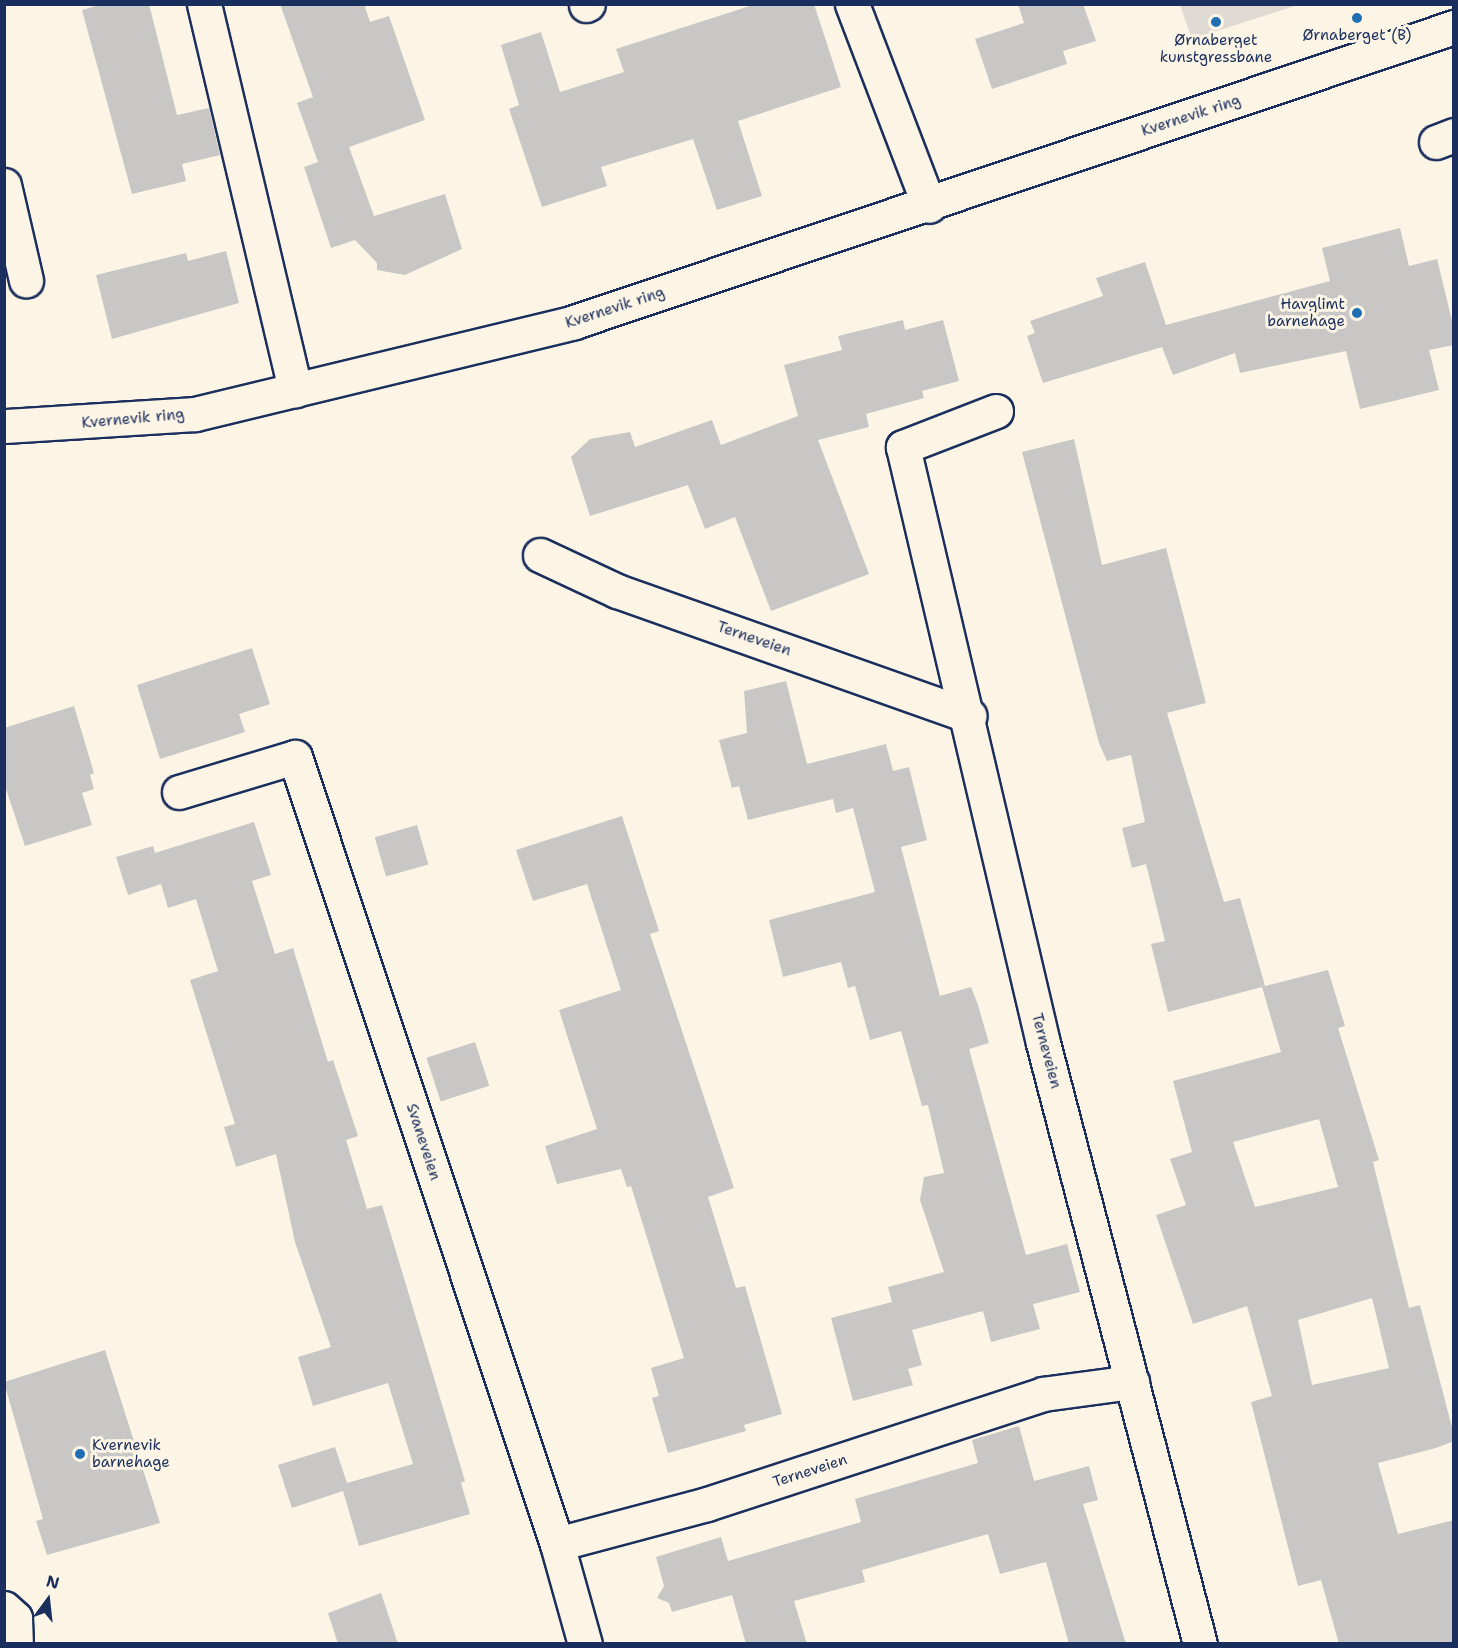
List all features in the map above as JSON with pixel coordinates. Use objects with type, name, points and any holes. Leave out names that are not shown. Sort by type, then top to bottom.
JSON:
[{"type":"street","points":[[204,4],[296,390]]},
{"type":"street","points":[[852,4],[929,206]]},
{"type":"street","name":"Kvernevik ring","points":[[4,426],[195,414],[574,322],[929,206],[1454,27]]},
{"type":"street","points":[[4,185],[26,280]]},
{"type":"street","name":"Terneveien","points":[[996,411],[903,447],[970,716],[1043,1043],[1200,1644]]},
{"type":"street","name":"Terneveien","points":[[540,555],[617,591],[970,716]]},
{"type":"street","name":"Svaneveien","points":[[179,792],[296,757],[557,1544],[585,1644]]},
{"type":"street","name":"Terneveien","points":[[557,1544],[707,1504],[1043,1394],[1132,1382]]},
{"type":"street","points":[[4,1608],[15,1617],[16,1644]]},
{"type":"shaded area","name":"Ørnaberget kunstgressbane","points":[[1180,4],[1298,5],[1192,39]]},
{"type":"building","points":[[103,4],[149,4],[177,115],[209,108],[220,155],[182,164],[186,181],[132,194],[82,10]]},
{"type":"building","points":[[280,4],[364,4],[370,22],[389,16],[425,120],[349,147],[374,216],[445,194],[462,249],[405,275],[377,270],[377,263],[355,240],[331,248],[304,167],[318,162],[297,103],[313,97]]},
{"type":"building","points":[[756,4],[814,4],[841,87],[738,121],[762,196],[717,210],[693,139],[601,167],[607,186],[542,207],[509,109],[519,105],[501,45],[541,32],[560,92],[624,72],[616,49]]},
{"type":"building","points":[[1018,4],[1083,4],[1096,41],[1063,51],[1067,64],[992,89],[975,39],[1024,23]]},
{"type":"building","points":[[1400,228],[1409,266],[1437,259],[1454,329],[1454,345],[1429,350],[1439,390],[1360,409],[1346,351],[1240,373],[1235,353],[1173,375],[1162,347],[1043,383],[1027,336],[1035,333],[1030,321],[1103,296],[1096,278],[1145,262],[1166,325],[1330,281],[1322,248]]},
{"type":"building","points":[[226,251],[239,303],[112,339],[96,275],[186,253],[188,261]]},
{"type":"building","points":[[903,320],[905,330],[943,320],[959,381],[922,391],[924,398],[866,414],[869,427],[818,440],[869,574],[771,611],[735,517],[705,529],[688,485],[590,516],[571,457],[590,439],[630,432],[635,447],[712,420],[721,445],[798,416],[784,365],[842,350],[838,336]]},
{"type":"building","points":[[1074,439],[1102,565],[1166,548],[1206,703],[1167,713],[1224,902],[1240,898],[1265,986],[1328,970],[1345,1026],[1338,1028],[1379,1160],[1373,1162],[1409,1308],[1420,1305],[1454,1435],[1454,1441],[1436,1448],[1378,1463],[1398,1534],[1454,1520],[1454,1644],[1339,1644],[1321,1580],[1298,1586],[1251,1402],[1272,1396],[1247,1306],[1193,1324],[1156,1215],[1186,1205],[1170,1159],[1192,1152],[1173,1081],[1281,1052],[1262,987],[1168,1012],[1151,944],[1165,941],[1146,864],[1132,868],[1122,828],[1145,822],[1131,755],[1107,761],[1099,743],[1022,452]],"holes":[[[1319,1119],[1338,1187],[1255,1207],[1233,1142]],[[1372,1298],[1389,1368],[1312,1385],[1298,1320]]]},
{"type":"building","points":[[252,648],[270,704],[239,714],[245,732],[160,759],[137,685]]},
{"type":"building","points":[[786,681],[807,764],[886,744],[893,771],[909,767],[927,840],[901,847],[940,996],[971,987],[978,1005],[989,1043],[969,1049],[1026,1255],[1067,1244],[1080,1292],[1033,1304],[1040,1329],[991,1342],[983,1311],[912,1330],[922,1365],[908,1369],[913,1385],[853,1401],[831,1318],[892,1302],[888,1287],[944,1272],[920,1200],[924,1177],[944,1173],[928,1105],[922,1106],[901,1031],[870,1040],[855,986],[848,988],[841,962],[783,977],[769,920],[875,892],[853,808],[836,813],[833,799],[748,820],[739,786],[732,788],[719,740],[747,733],[744,691]]},
{"type":"building","points":[[74,706],[94,773],[90,775],[94,789],[82,793],[92,825],[25,846],[4,783],[4,728]]},
{"type":"building","points":[[622,816],[659,931],[650,934],[734,1188],[708,1197],[736,1288],[745,1286],[782,1414],[744,1425],[746,1431],[668,1453],[652,1398],[659,1396],[651,1368],[684,1358],[631,1186],[627,1187],[621,1169],[557,1184],[545,1146],[597,1129],[559,1010],[621,990],[587,884],[533,901],[516,850]]},
{"type":"building","points":[[254,822],[271,875],[252,881],[275,954],[293,948],[328,1062],[333,1060],[358,1136],[346,1140],[367,1209],[382,1205],[465,1481],[461,1483],[470,1514],[359,1546],[343,1491],[292,1508],[278,1465],[335,1447],[347,1483],[413,1464],[388,1383],[313,1406],[298,1357],[331,1347],[295,1242],[276,1154],[236,1167],[224,1127],[235,1124],[190,980],[218,971],[196,899],[168,908],[161,884],[128,895],[116,857],[153,846],[155,853]]},
{"type":"building","points":[[417,825],[428,864],[386,877],[375,837]]},
{"type":"building","points":[[475,1042],[489,1086],[441,1102],[426,1058]]},
{"type":"building","points":[[105,1350],[160,1523],[47,1555],[36,1521],[43,1519],[4,1382]]},
{"type":"building","points":[[1019,1426],[1034,1481],[1089,1466],[1098,1500],[1083,1504],[1126,1644],[1069,1644],[1046,1562],[1000,1574],[988,1534],[862,1570],[865,1582],[794,1601],[807,1644],[746,1644],[732,1595],[672,1612],[669,1603],[657,1598],[664,1586],[656,1557],[721,1537],[728,1561],[861,1522],[855,1499],[978,1463],[972,1440]]},
{"type":"building","points":[[381,1593],[398,1644],[338,1644],[328,1613]]},
{"type":"place","name":"Ørnaberget (B)","points":[[1357,18]]},
{"type":"place","name":"Ørnaberget kunstgressbane","points":[[1216,22]]},
{"type":"place","name":"Havglimt barnehage","points":[[1357,313]]},
{"type":"place","name":"Kvernevik barnehage","points":[[80,1454]]}]
